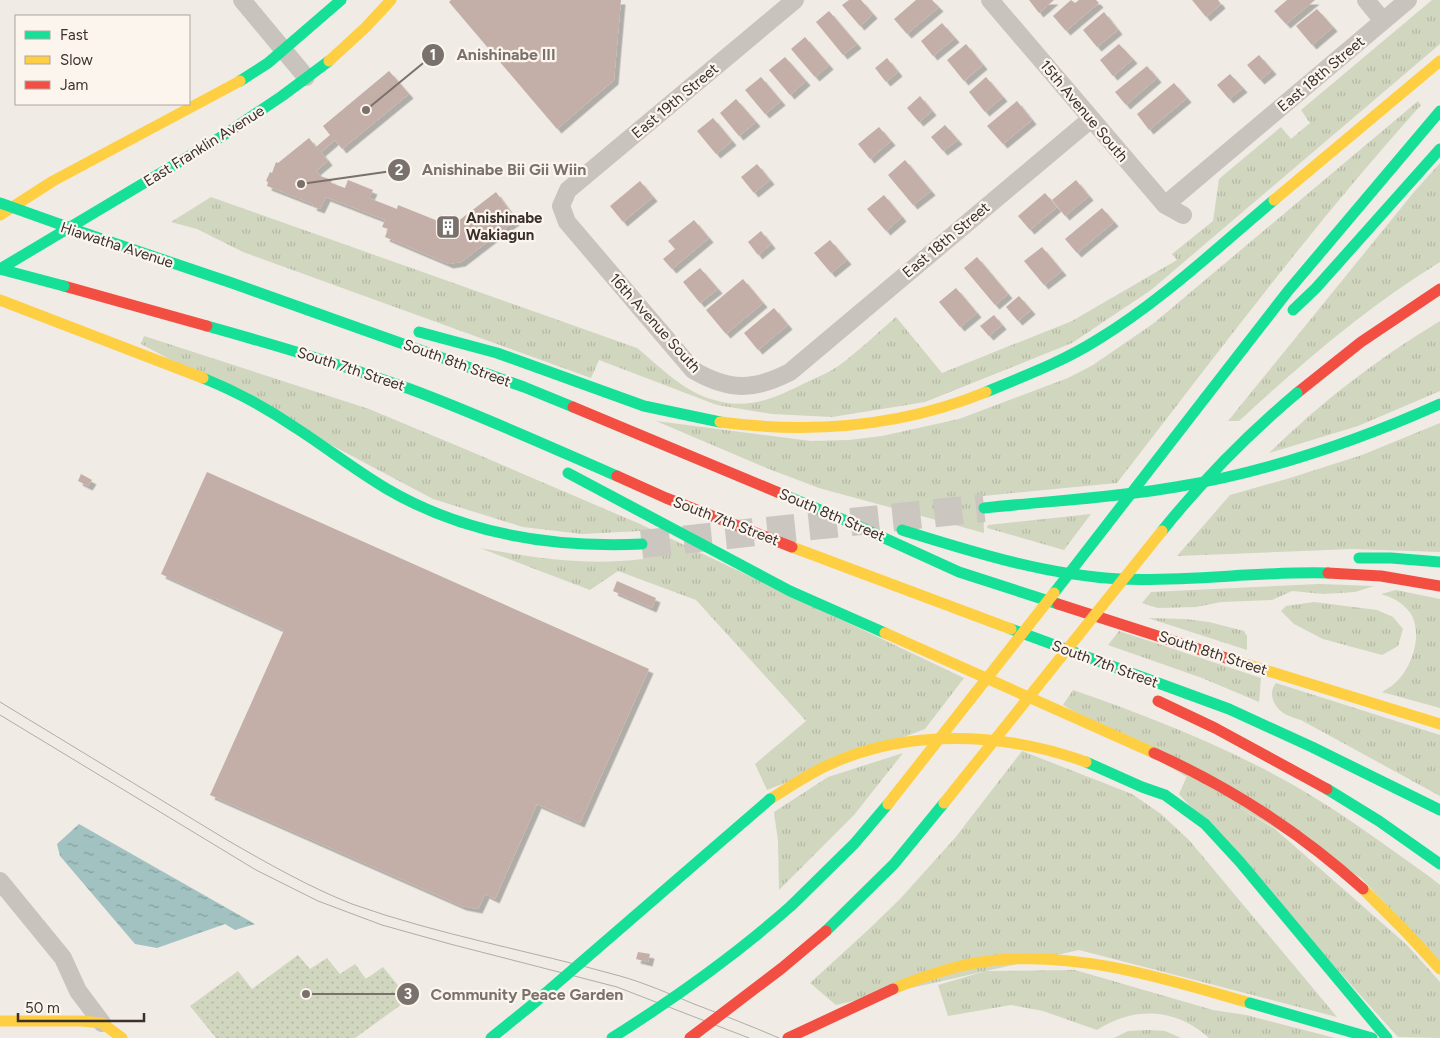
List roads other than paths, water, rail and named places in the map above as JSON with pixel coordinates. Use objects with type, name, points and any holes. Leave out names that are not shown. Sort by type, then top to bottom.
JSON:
[{"type":"main road","points":[[0,213],[53,181],[249,76],[268,63],[341,0]]},
{"type":"main road","name":"East Franklin Avenue","points":[[0,269],[234,130],[352,41],[373,22],[391,0]]},
{"type":"main road","points":[[412,330],[497,353],[644,406],[669,413],[735,425],[790,429],[842,427],[917,415],[978,396],[1012,382],[1079,352],[1098,340],[1156,298],[1440,61]]},
{"type":"main road","points":[[612,1038],[709,974],[756,938],[854,844],[963,710],[1288,291],[1440,111]]},
{"type":"main road","points":[[1288,315],[1316,288],[1440,149]]},
{"type":"main road","points":[[0,203],[90,235]]},
{"type":"main road","name":"Hiawatha Avenue","points":[[0,213],[90,235],[232,283]]},
{"type":"main road","name":"South 7th Street","points":[[0,269],[322,359],[412,390],[502,426],[666,498],[882,582],[1229,709],[1312,747],[1440,810]]},
{"type":"main road","points":[[232,283],[365,318]]},
{"type":"main road","name":"South 8th Street","points":[[232,283],[524,387],[781,493],[959,572],[1324,689],[1440,724]]},
{"type":"main road","points":[[690,1038],[782,968],[826,931],[894,864],[1186,501],[1233,450],[1296,393],[1361,342],[1440,289]]},
{"type":"main road","points":[[0,300],[30,313],[145,354],[216,383],[264,408],[295,427],[382,486],[413,503],[442,515],[470,525],[532,539],[581,545],[642,544]]},
{"type":"main road","points":[[1205,398],[1267,336]]},
{"type":"main road","points":[[412,390],[509,441]]},
{"type":"main road","points":[[984,508],[1150,491],[1202,482],[1343,443],[1440,404]]},
{"type":"main road","points":[[562,469],[790,591],[1163,757],[1235,795],[1291,832],[1348,876],[1406,932],[1440,969]]},
{"type":"main road","points":[[781,493],[1022,565],[1048,571],[1092,577],[1145,579],[1305,572],[1387,577],[1440,586]]},
{"type":"main road","points":[[1347,558],[1391,558],[1440,562]]},
{"type":"main road","points":[[1305,572],[1330,562]]},
{"type":"main road","points":[[882,582],[1068,664]]},
{"type":"main road","points":[[1145,696],[1201,721],[1290,769],[1369,815],[1440,864]]},
{"type":"main road","points":[[491,1038],[533,1004],[770,799],[826,766],[866,751],[908,740],[954,738],[997,740],[1039,747],[1065,754],[1165,795],[1184,808],[1205,824],[1221,840],[1386,1038]]},
{"type":"main road","points":[[1142,787],[1179,821]]},
{"type":"main road","points":[[788,1038],[915,980],[984,961],[1042,958],[1081,960],[1138,971],[1372,1038]]},
{"type":"main road","points":[[1345,1016],[1364,1038]]},
{"type":"main road","points":[[0,1021],[82,1021],[102,1023],[122,1038]]},
{"type":"street","points":[[242,0],[306,77]]},
{"type":"street","name":"East 19th Street","points":[[561,206],[568,190],[795,0]]},
{"type":"street","name":"15th Avenue South","points":[[990,0],[1165,205],[1183,215]]},
{"type":"street","points":[[1366,0],[1384,21]]},
{"type":"street","name":"East 18th Street","points":[[1165,205],[1408,0]]},
{"type":"street","name":"East 18th Street","points":[[803,361],[1091,119]]},
{"type":"street","name":"16th Avenue South","points":[[561,206],[567,222],[693,370],[710,380],[732,386],[752,386],[771,382],[790,372],[803,361]]},
{"type":"street","points":[[0,880],[63,958],[78,991],[102,1023]]},
{"type":"water","points":[[79,824],[255,924],[235,930],[225,924],[157,948],[135,944],[60,856],[57,844]]},
{"type":"tunnel","points":[[642,544],[984,508]]},
{"type":"tram line","points":[[0,702],[227,840],[288,874],[352,904],[418,925],[629,979],[779,1038]]},
{"type":"tram line","points":[[0,715],[256,870],[318,901],[382,925],[617,987],[749,1038]]},
{"type":"place","name":"Anishinabe III","points":[[366,110]]},
{"type":"place","name":"Anishinabe Bii Gii Wiin","points":[[301,184]]},
{"type":"place","name":"Anishinabe Wakiagun","points":[[448,227]]},
{"type":"place","name":"Community Peace Garden","points":[[306,994]]}]
